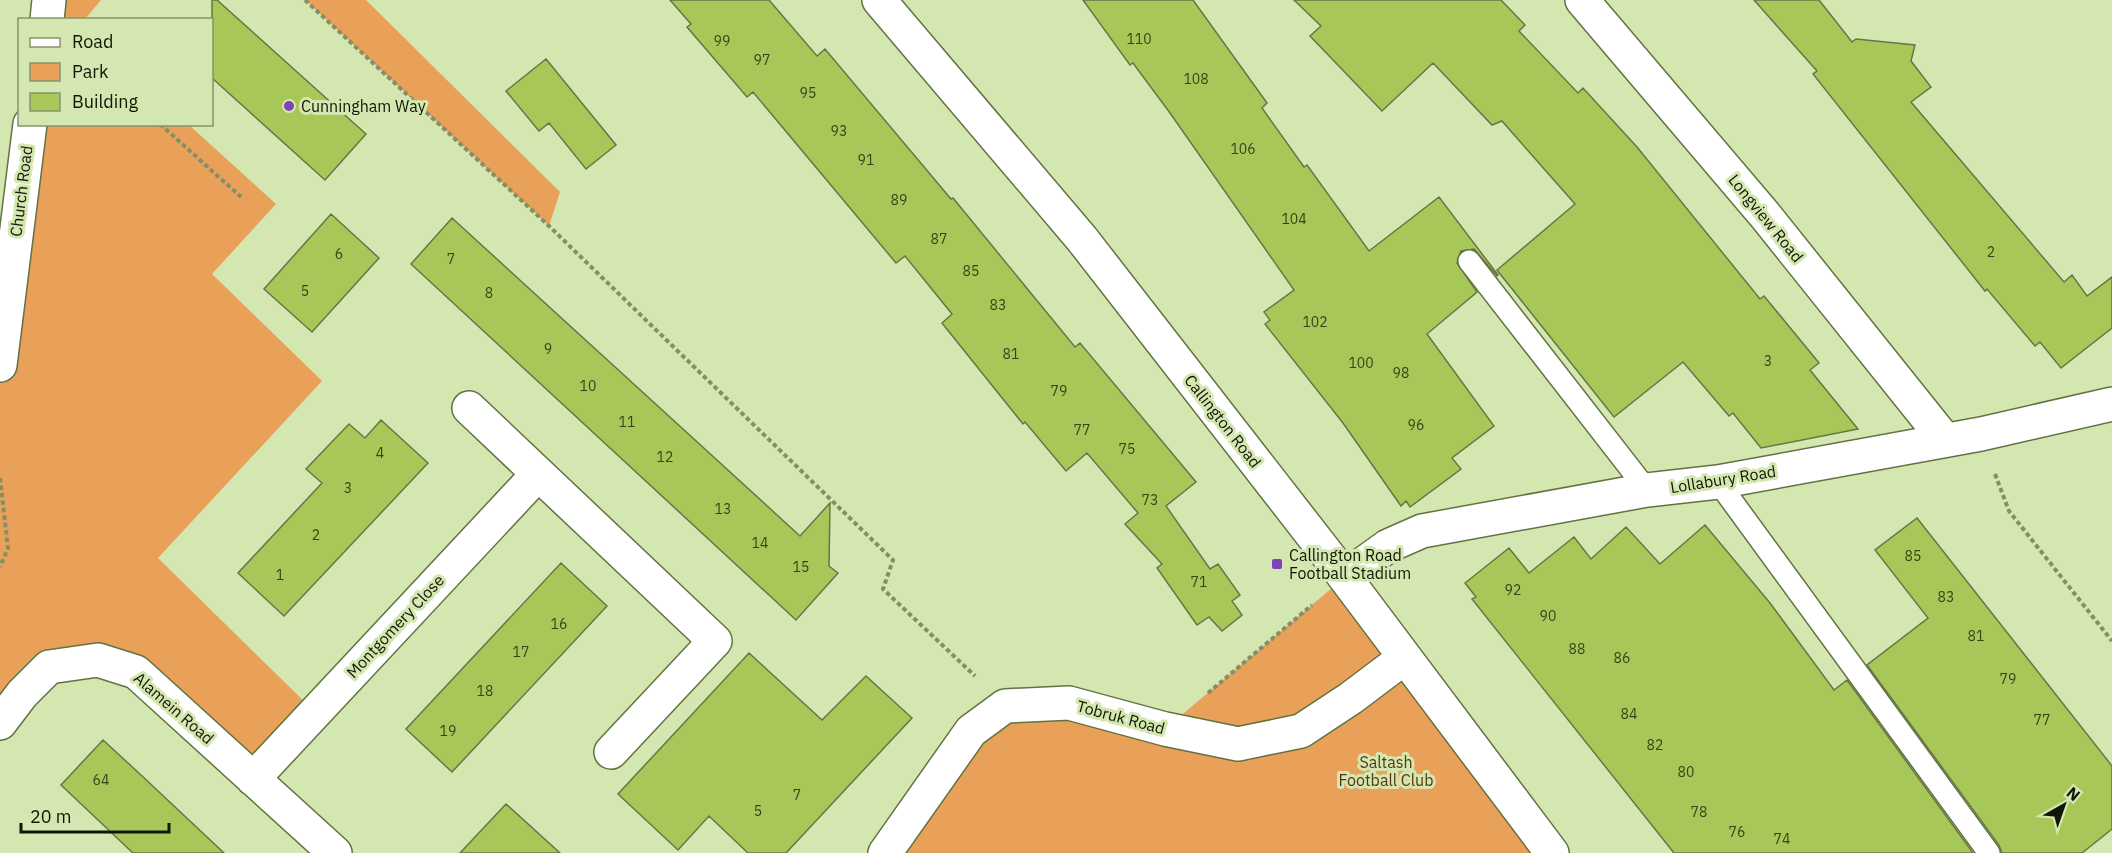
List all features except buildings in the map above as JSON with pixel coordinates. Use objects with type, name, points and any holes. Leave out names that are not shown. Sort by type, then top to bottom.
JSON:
[{"type":"street","points":[[47,18],[50,0]]},
{"type":"street","name":"Callington Road","points":[[879,0],[1082,239],[1345,577],[1552,853]]},
{"type":"street","name":"Longview Road","points":[[1582,0],[1764,214],[1945,440]]},
{"type":"street","name":"Church Road","points":[[0,365],[30,126]]},
{"type":"street","name":"Lollabury Road","points":[[1345,577],[1388,546],[1422,531],[1647,490],[1718,482],[1981,434],[2112,404]]},
{"type":"street","points":[[469,408],[715,641],[611,752]]},
{"type":"street","name":"Montgomery Close","points":[[253,779],[538,474]]},
{"type":"street","name":"Tobruk Road","points":[[1005,706],[1069,703],[1165,729],[1238,744],[1301,731],[1351,698],[1404,658]]},
{"type":"street","name":"Alamein Road","points":[[0,723],[22,694],[49,667],[98,660],[136,672],[335,853]]},
{"type":"street","points":[[885,853],[971,730],[1005,706]]},
{"type":"lane","points":[[1469,261],[1647,490]]},
{"type":"lane","points":[[1718,482],[1989,853]]},
{"type":"path","points":[[306,0],[549,226],[893,560],[883,589],[1005,706]]},
{"type":"path","points":[[162,126],[241,197]]},
{"type":"path","points":[[1981,434],[2009,511],[2112,641]]},
{"type":"path","points":[[0,478],[8,548],[0,567]]},
{"type":"path","points":[[1165,729],[1345,577]]},
{"type":"green space","points":[[50,0],[101,0],[86,18],[47,18]]},
{"type":"green space","points":[[305,0],[366,0],[560,192],[549,226]]},
{"type":"green space","points":[[30,126],[190,126],[276,204],[212,274],[322,381],[158,558],[315,712],[253,779],[136,672],[49,667],[0,723],[0,365]]},
{"type":"green space","name":"Saltash Football Club","points":[[1345,577],[1552,853],[889,853],[1005,706],[1165,729]]},
{"type":"place","name":"Cunningham Way","points":[[289,106]]},
{"type":"place","name":"Callington Road Football Stadium","points":[[1277,564]]}]
